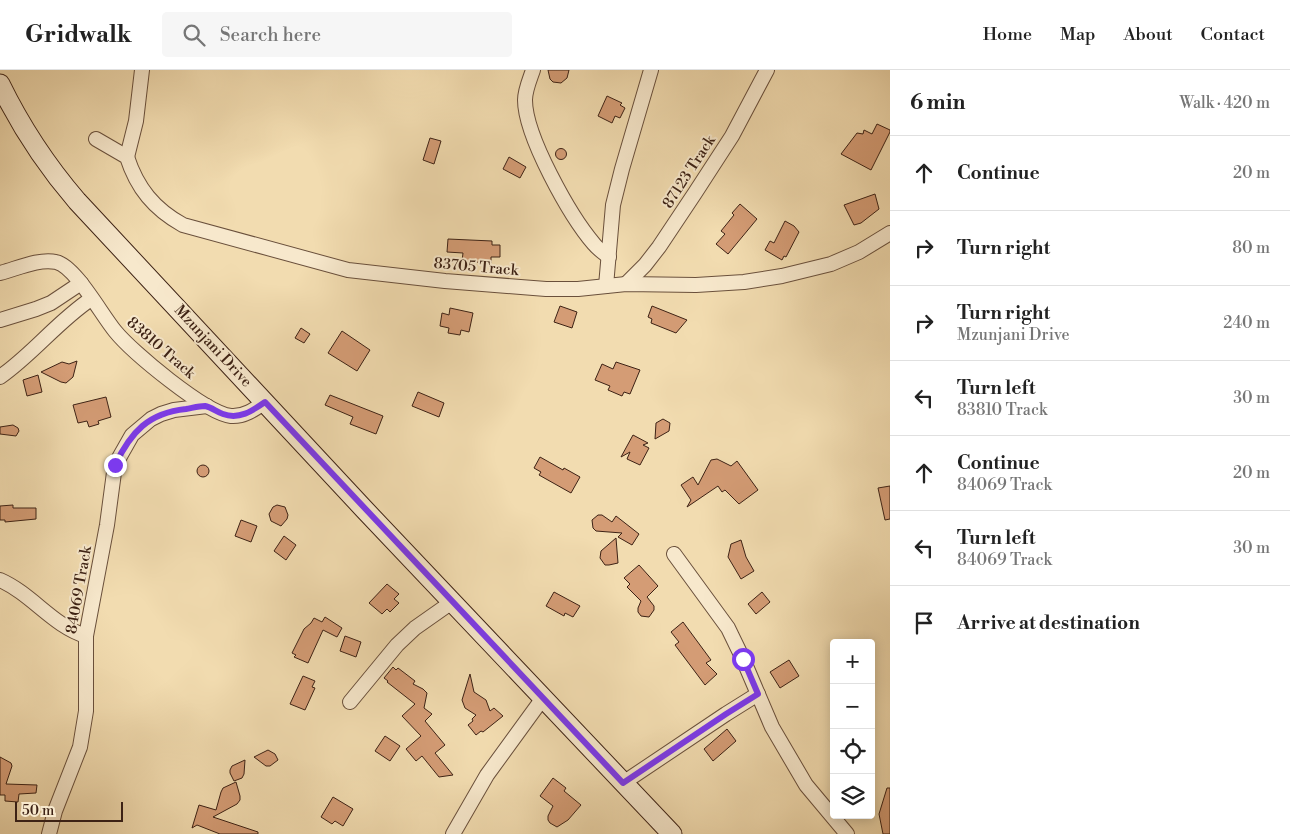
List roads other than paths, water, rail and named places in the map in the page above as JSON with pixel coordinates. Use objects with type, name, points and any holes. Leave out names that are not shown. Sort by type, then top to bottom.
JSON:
[{"type":"main road","name":"Mzunjani Drive","points":[[0,84],[26,133],[57,178],[110,238],[672,834]]},
{"type":"street","points":[[96,139],[127,157],[136,121],[142,70]]},
{"type":"street","points":[[533,70],[525,98],[526,109],[543,161],[559,192],[594,245],[609,256]]},
{"type":"street","points":[[606,286],[613,205],[651,70]]},
{"type":"street","name":"87123 Track","points":[[626,284],[645,265],[659,247],[695,193],[732,136],[767,70]]},
{"type":"street","name":"83705 Track","points":[[127,157],[136,181],[154,205],[174,220],[201,231],[348,270],[495,285],[546,289],[578,289],[626,284],[721,284],[782,276],[832,264],[859,252],[890,233]]},
{"type":"street","name":"83810 Track","points":[[0,273],[45,261],[56,262],[69,270],[81,283],[116,332],[134,351],[173,383],[207,406],[223,414],[240,416],[254,410],[265,402]]},
{"type":"street","points":[[0,320],[51,303],[81,283]]},
{"type":"street","points":[[0,377],[28,355],[78,308],[92,299]]},
{"type":"street","name":"84069 Track","points":[[49,834],[58,804],[80,747],[86,711],[86,636],[108,524],[115,465],[132,435],[141,426],[161,414],[174,410],[207,406]]},
{"type":"street","points":[[674,554],[728,628],[772,727],[806,785],[847,834]]},
{"type":"street","points":[[0,580],[10,584],[36,602],[61,624],[74,632],[86,636]]},
{"type":"street","points":[[350,702],[397,645],[415,628],[452,602]]},
{"type":"street","points":[[623,783],[758,694]]},
{"type":"street","points":[[453,834],[487,775],[543,698]]}]
